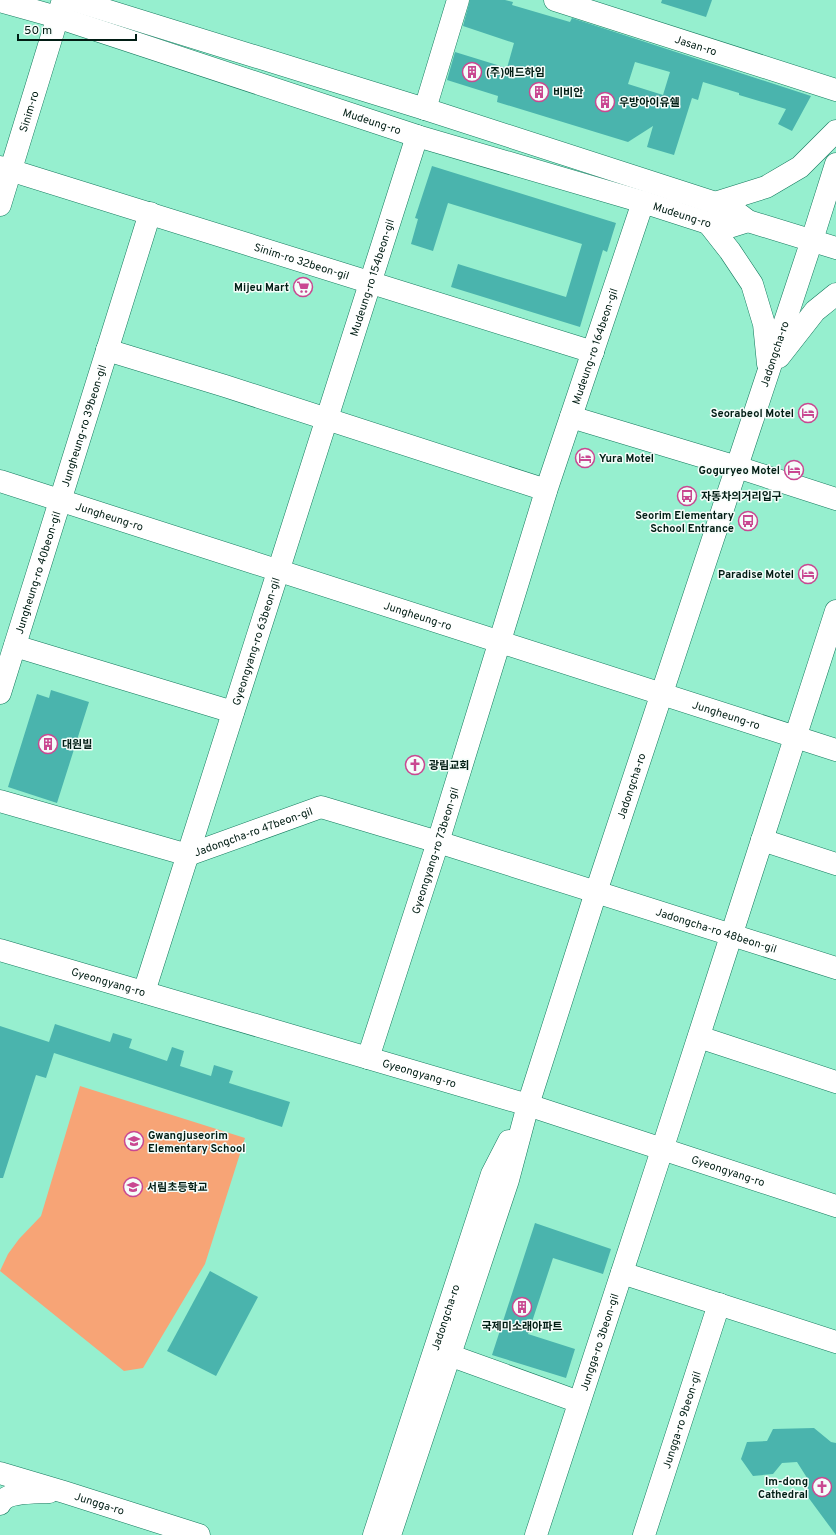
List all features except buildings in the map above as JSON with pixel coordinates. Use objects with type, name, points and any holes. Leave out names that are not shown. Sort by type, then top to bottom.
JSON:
[{"type":"street","name":"Mudeung-ro","points":[[72,0],[425,109],[711,213]]},
{"type":"street","points":[[425,109],[458,0]]},
{"type":"street","name":"Jasan-ro","points":[[555,0],[836,90]]},
{"type":"street","name":"Mudeung-ro","points":[[0,1],[60,9],[416,136],[643,202],[711,213],[731,208],[748,221],[836,248]]},
{"type":"street","name":"Sinim-ro","points":[[0,205],[6,168],[60,9]]},
{"type":"street","points":[[768,371],[764,324],[752,284],[730,251],[711,213],[766,187],[800,167],[836,131]]},
{"type":"street","name":"Mudeung-ro 154beon-gil","points":[[278,570],[416,136]]},
{"type":"street","name":"Jadongcha-ro","points":[[390,1535],[508,1180],[528,1105],[596,892],[836,164]]},
{"type":"street","name":"Sinim-ro 32beon-gil","points":[[6,168],[593,352]]},
{"type":"street","name":"Mudeung-ro 164beon-gil","points":[[499,642],[546,490],[643,202]]},
{"type":"street","name":"Jungheung-ro 39beon-gil","points":[[60,501],[150,213]]},
{"type":"street","points":[[768,371],[815,311],[836,294]]},
{"type":"street","name":"Jungheung-ro 39beon-gil","points":[[107,350],[326,418]]},
{"type":"street","points":[[571,417],[737,467],[836,499]]},
{"type":"street","points":[[326,418],[546,490]]},
{"type":"street","name":"Jungheung-ro","points":[[0,481],[836,750]]},
{"type":"street","name":"Jungheung-ro 40beon-gil","points":[[0,693],[60,501]]},
{"type":"street","name":"Gyeongyang-ro 63beon-gil","points":[[144,992],[278,570]]},
{"type":"street","name":"Jungga-ro 3beon-gil","points":[[536,1535],[834,621]]},
{"type":"street","name":"Gyeongyang-ro 73beon-gil","points":[[368,1058],[438,842],[499,642]]},
{"type":"street","name":"Jungheung-ro 40beon-gil","points":[[15,646],[121,678]]},
{"type":"street","name":"Gyeongyang-ro 63beon-gil","points":[[121,678],[233,712]]},
{"type":"street","name":"Jadongcha-ro 47beon-gil","points":[[0,801],[188,855],[321,807],[596,892]]},
{"type":"street","points":[[762,840],[836,864]]},
{"type":"street","name":"Jadongcha-ro 48beon-gil","points":[[596,892],[836,968]]},
{"type":"street","name":"Gyeongyang-ro","points":[[0,950],[528,1105],[836,1206]]},
{"type":"street","points":[[699,1037],[836,1082]]},
{"type":"street","name":"Jadongcha-ro","points":[[374,1535],[492,1174],[528,1105]]},
{"type":"street","points":[[622,1273],[836,1342]]},
{"type":"street","name":"Jungga-ro 9beon-gil","points":[[644,1535],[719,1304]]},
{"type":"street","points":[[449,1355],[579,1402]]},
{"type":"street","name":"Jungga-ro","points":[[0,1473],[199,1535]]},
{"type":"street","points":[[0,1504],[7,1497],[18,1494],[64,1492]]},
{"type":"shaded area","points":[[80,1086],[245,1138],[205,1264],[143,1368],[124,1371],[0,1271],[8,1254],[19,1239],[41,1216]]},
{"type":"place","name":"(주)애드하임","points":[[472,72]]},
{"type":"place","name":"비비안","points":[[539,92]]},
{"type":"place","name":"우방아이유쉘","points":[[605,102]]},
{"type":"place","name":"Mijeu Mart","points":[[303,287]]},
{"type":"place","name":"Seorabeol Motel","points":[[808,413]]},
{"type":"place","name":"Yura Motel","points":[[585,458]]},
{"type":"place","name":"Goguryeo Motel","points":[[794,470]]},
{"type":"place","name":"자동차의거리입구","points":[[687,496]]},
{"type":"place","name":"Seorim Elementary School Entrance","points":[[748,521]]},
{"type":"place","name":"Paradise Motel","points":[[808,574]]},
{"type":"place","name":"대원빌","points":[[48,744]]},
{"type":"place","name":"광림교회","points":[[415,765]]},
{"type":"place","name":"Gwangjuseorim Elementary School","points":[[134,1141]]},
{"type":"place","name":"서림초등학교","points":[[133,1187]]},
{"type":"place","name":"국제미소래아파트","points":[[522,1307]]},
{"type":"place","name":"Im-dong Cathedral","points":[[822,1487]]}]
